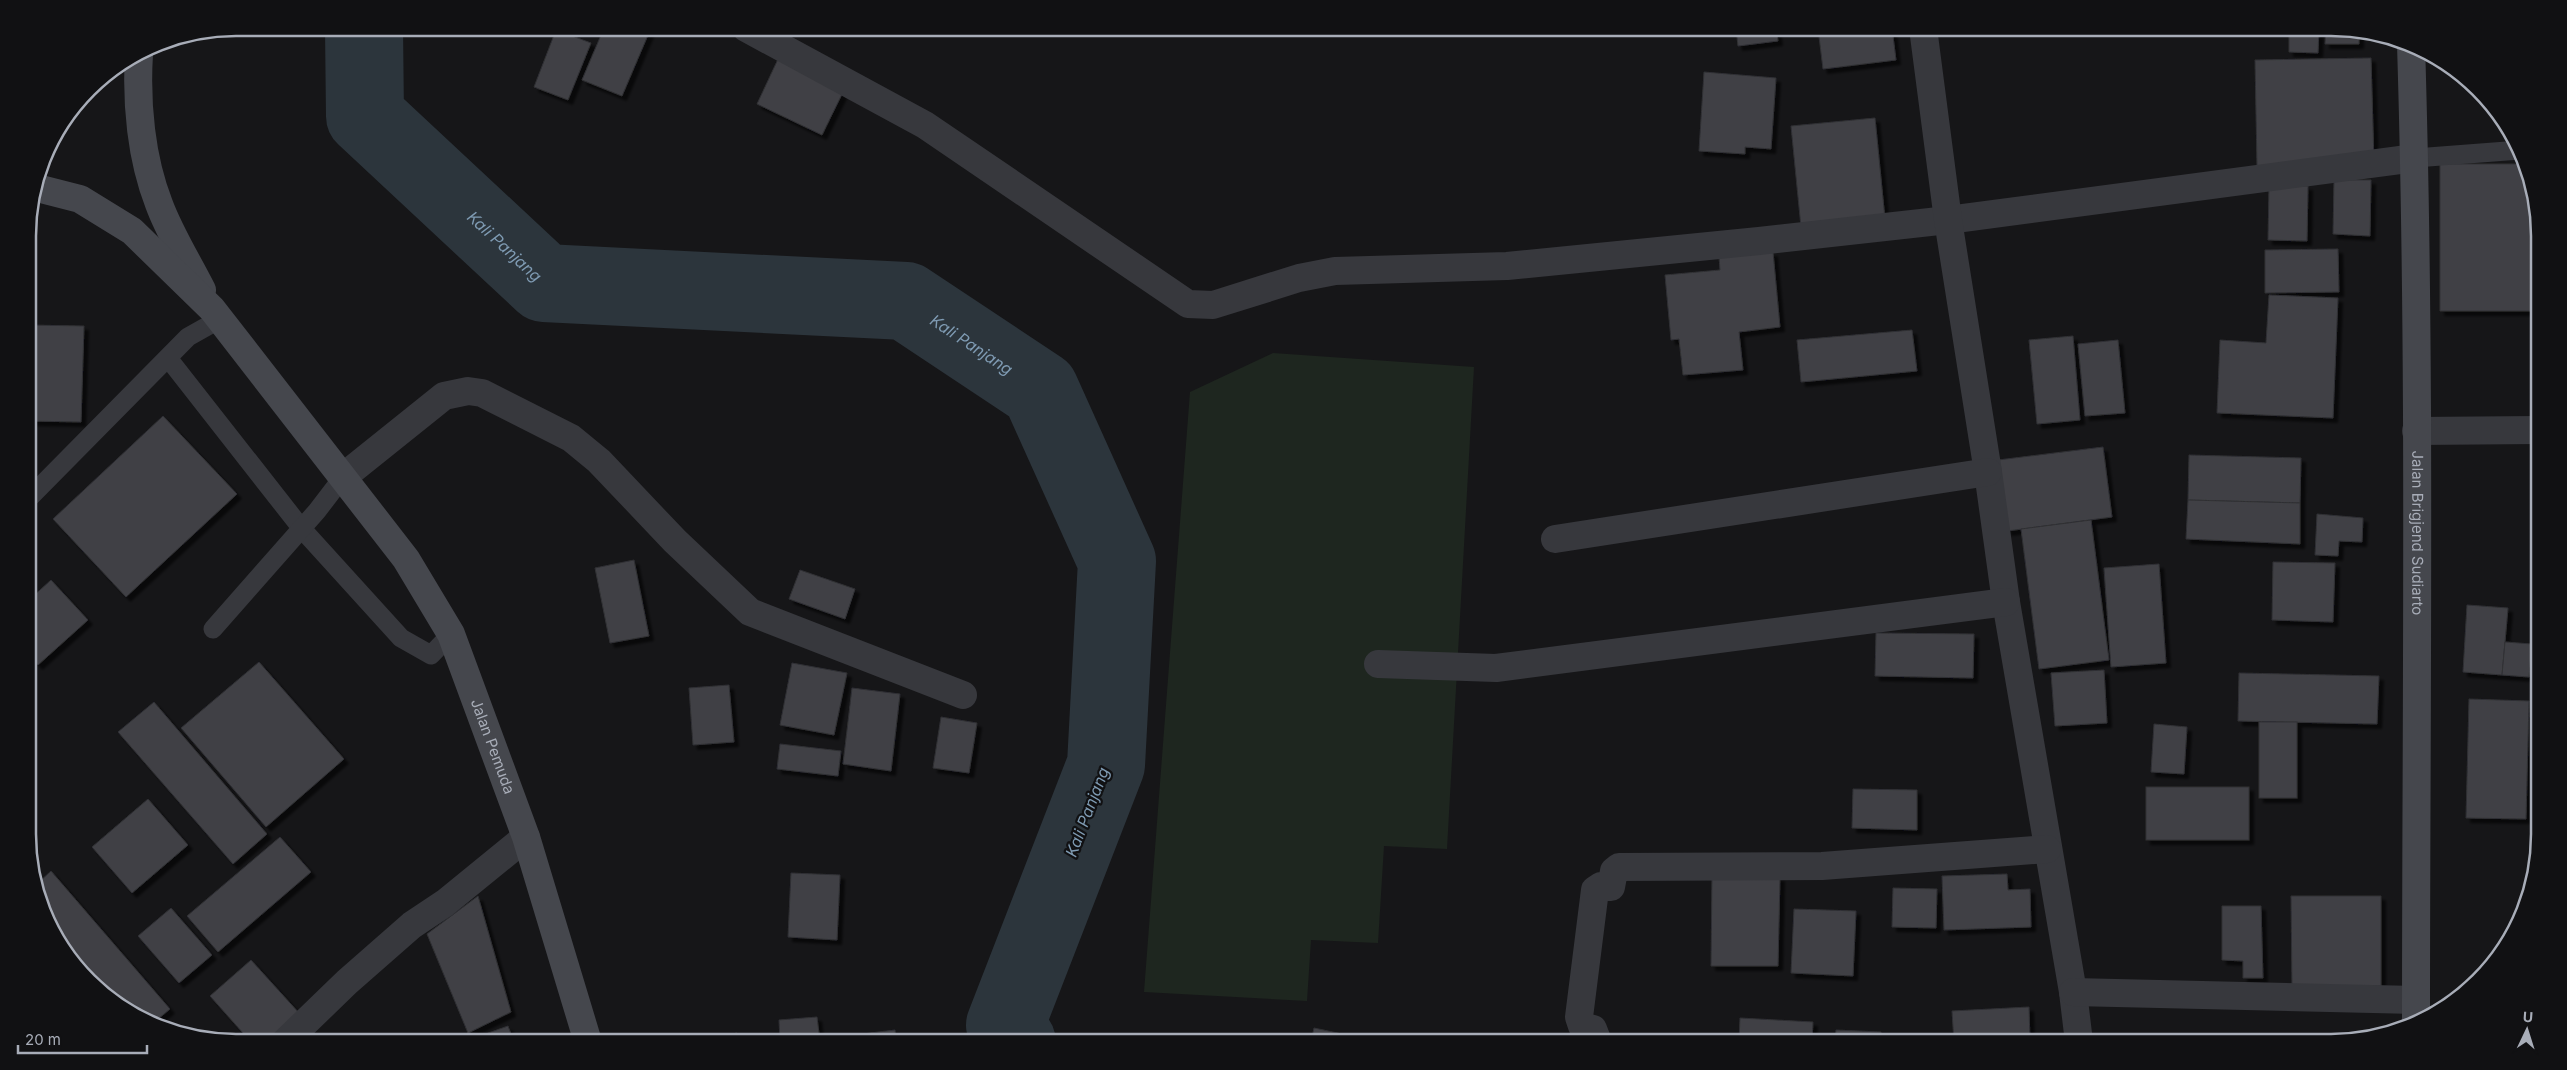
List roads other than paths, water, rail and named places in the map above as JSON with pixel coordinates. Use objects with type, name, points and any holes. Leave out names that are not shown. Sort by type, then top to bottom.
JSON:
[{"type":"main road","name":"Jalan Brigjend Sudiarto","points":[[2411,53],[2415,158],[2416,1011]]},
{"type":"main road","points":[[139,62],[140,132],[159,204],[216,314]]},
{"type":"main road","points":[[42,188],[80,199],[132,231],[216,314]]},
{"type":"main road","name":"Jalan Pemuda","points":[[216,314],[406,560],[450,634],[526,837],[586,1034]]},
{"type":"street","points":[[761,36],[925,125],[1188,304],[1200,306],[1213,305],[1299,278],[1335,271],[1508,266],[1948,220],[2415,158]]},
{"type":"street","points":[[1925,36],[1948,220],[1988,472],[2006,602],[2073,992],[2078,1034]]},
{"type":"street","points":[[343,477],[444,396],[468,391],[482,392],[571,438],[599,461],[675,540],[750,612],[963,695]]},
{"type":"street","points":[[2416,431],[2531,430]]},
{"type":"street","points":[[1554,539],[1988,472]]},
{"type":"street","points":[[1378,664],[1496,668],[2006,602]]},
{"type":"street","points":[[293,1034],[347,982],[412,925],[444,903],[526,837]]},
{"type":"street","points":[[1595,1034],[1593,1029],[1582,1026],[1579,1016],[1595,890],[1601,886],[1611,887],[1614,871],[1619,867],[1822,866],[2047,849]]},
{"type":"street","points":[[2073,992],[2416,1011]]},
{"type":"lane","points":[[2415,158],[2511,151]]},
{"type":"lane","points":[[36,490],[188,337],[216,314]]},
{"type":"lane","points":[[168,358],[302,529],[401,638],[431,655],[450,634]]},
{"type":"lane","points":[[213,629],[302,529],[343,477]]},
{"type":"waterway","name":"Kali Panjang","points":[[364,36],[365,116],[544,283],[906,301],[1040,390],[1117,561],[1106,765],[1005,1025],[1011,1034]]}]
